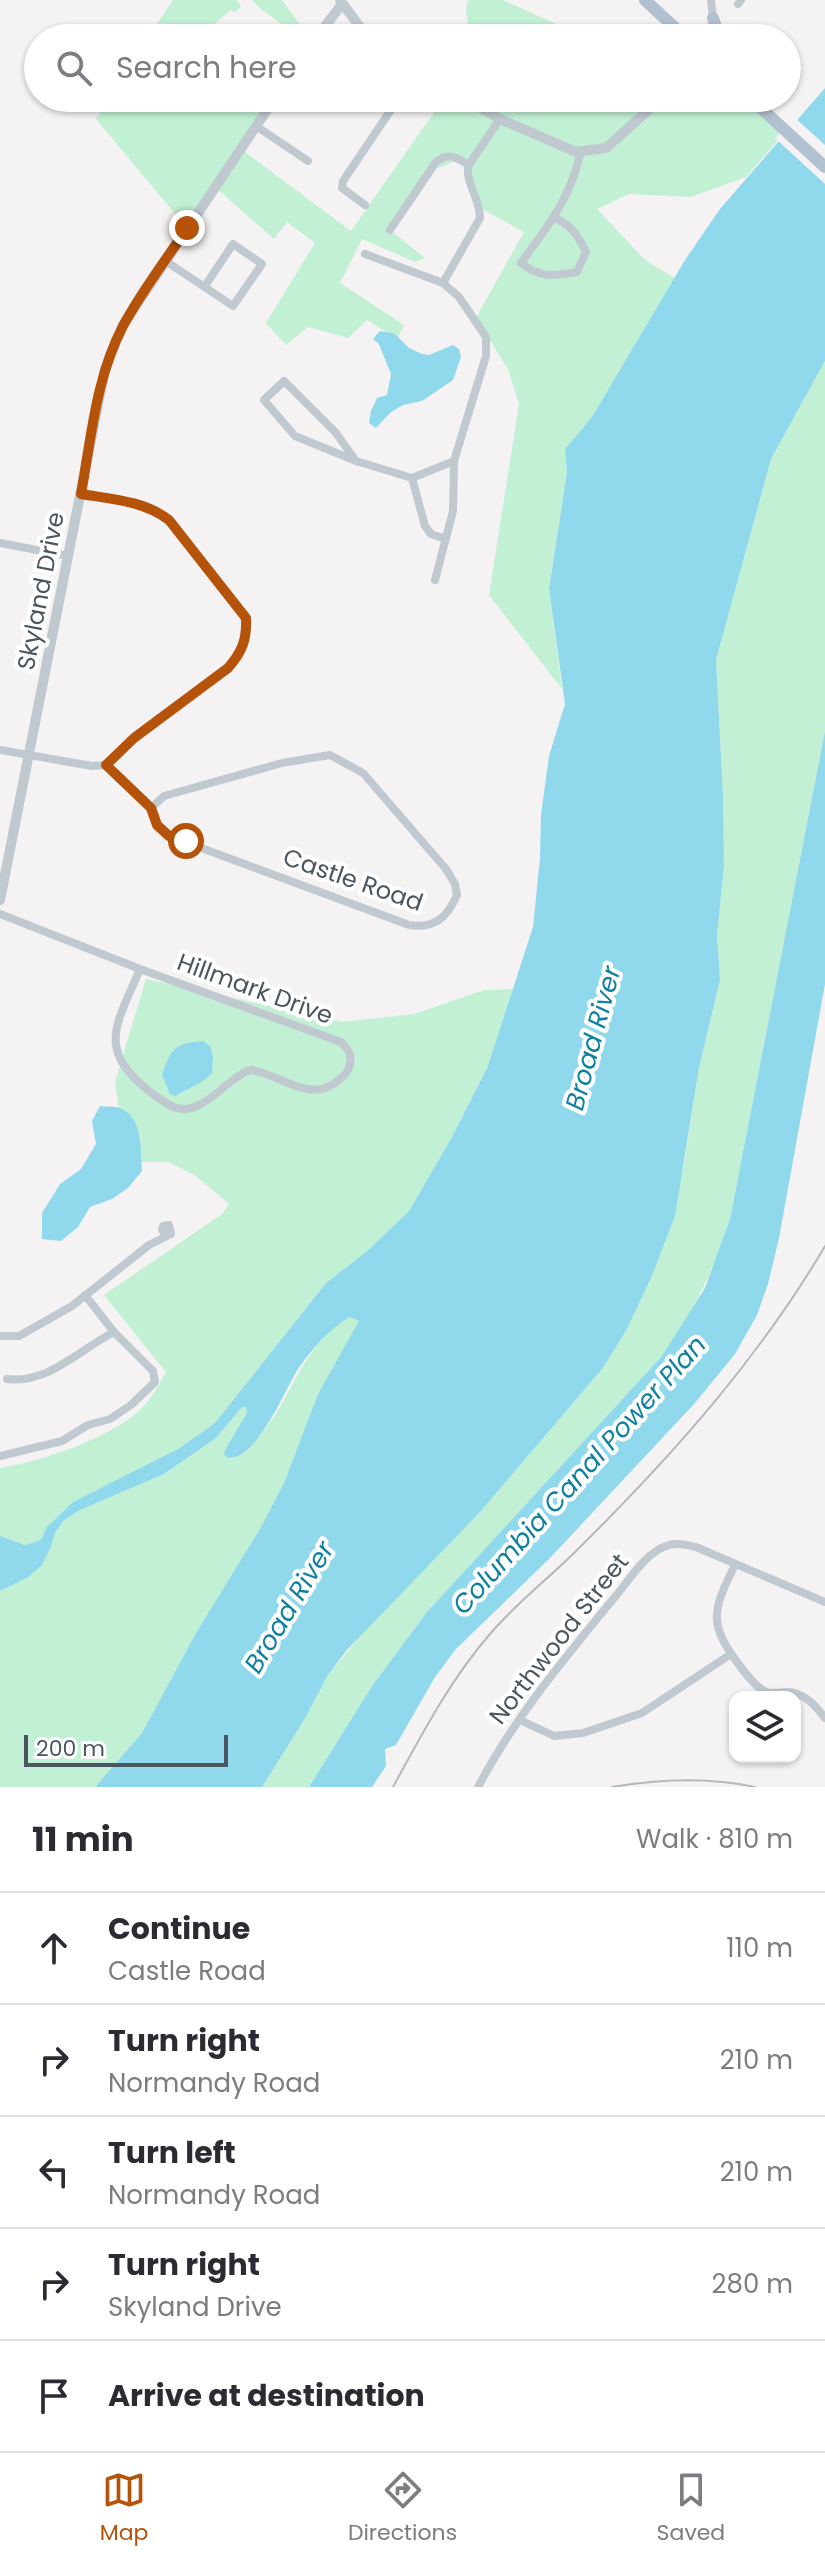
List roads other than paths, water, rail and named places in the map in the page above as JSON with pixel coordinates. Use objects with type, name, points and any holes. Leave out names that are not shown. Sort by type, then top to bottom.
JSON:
[{"type":"main road","points":[[645,0],[671,24]]},
{"type":"main road","points":[[713,18],[715,24]]},
{"type":"main road","points":[[765,112],[825,167]]},
{"type":"street","points":[[711,0],[712,24]]},
{"type":"street","points":[[326,24],[341,2],[358,24]]},
{"type":"street","name":"Skyland Drive","points":[[0,900],[105,369],[123,325],[266,112]]},
{"type":"street","points":[[365,205],[342,188],[343,181],[390,112]]},
{"type":"street","points":[[488,112],[576,152],[606,148],[646,112]]},
{"type":"street","points":[[443,283],[480,218],[480,208],[467,175],[469,165],[500,119]]},
{"type":"street","points":[[256,126],[308,161]]},
{"type":"street","points":[[555,218],[564,222],[579,237],[586,252],[577,272],[554,277],[531,272],[521,263],[555,218],[575,180],[581,151]]},
{"type":"street","points":[[390,230],[436,162],[450,156],[469,165]]},
{"type":"street","points":[[164,260],[233,306],[262,264],[233,244],[205,286]]},
{"type":"street","points":[[365,254],[443,283],[459,297],[486,337],[486,356],[454,461],[453,511],[435,580]]},
{"type":"street","points":[[356,461],[336,433],[284,381],[264,400],[295,436],[356,461],[412,478],[454,461]]},
{"type":"street","points":[[412,478],[425,526],[431,534],[446,539]]},
{"type":"street","points":[[0,750],[92,766],[106,765],[134,738],[228,668],[241,654],[247,637],[246,618],[169,520],[157,511],[134,503],[81,494]]},
{"type":"street","points":[[0,543],[68,556]]},
{"type":"street","name":"Castle Road","points":[[106,765],[151,808],[157,825],[169,836],[409,925],[433,925],[444,918],[457,895],[455,884],[446,869],[363,773],[330,755],[282,763],[164,796],[151,808]]},
{"type":"street","name":"Hillmark Drive","points":[[0,914],[341,1042],[349,1049],[352,1059],[348,1072],[327,1089],[312,1092],[250,1070],[199,1104],[188,1109],[177,1109],[127,1070],[114,1040],[140,969]]},
{"type":"street","points":[[0,1336],[19,1336],[85,1295],[165,1235]]},
{"type":"street","points":[[0,1456],[62,1441],[88,1425],[110,1419],[147,1392],[155,1382],[153,1371],[114,1332],[85,1295]]},
{"type":"street","points":[[7,1379],[19,1380],[44,1374],[114,1332]]},
{"type":"street","name":"Northwood Street","points":[[478,1787],[493,1759],[575,1646],[655,1552],[665,1546],[685,1544],[825,1602]]},
{"type":"street","points":[[735,1565],[721,1592],[715,1620],[717,1631],[742,1669],[767,1692],[791,1692],[812,1701],[825,1718]]},
{"type":"street","points":[[520,1720],[554,1736],[583,1733],[642,1713],[731,1654]]},
{"type":"water","name":"Broad River","points":[[825,88],[825,361],[771,459],[716,660],[724,866],[717,935],[720,980],[699,1068],[675,1216],[651,1278],[626,1331],[602,1369],[481,1511],[346,1651],[328,1675],[262,1787],[95,1787],[142,1733],[196,1633],[261,1527],[284,1483],[318,1394],[359,1321],[350,1317],[315,1347],[298,1369],[259,1437],[239,1456],[228,1458],[224,1454],[247,1413],[246,1407],[242,1407],[216,1438],[164,1474],[80,1510],[63,1521],[41,1566],[27,1578],[0,1591],[0,1536],[25,1545],[41,1540],[47,1527],[73,1502],[178,1449],[215,1423],[326,1283],[366,1252],[409,1211],[452,1137],[488,1066],[533,927],[541,815],[549,756],[565,704],[549,589],[567,472],[565,449],[592,417],[685,260],[720,209]]},
{"type":"water","points":[[380,331],[395,334],[409,348],[422,354],[429,355],[453,345],[459,349],[461,357],[453,380],[422,401],[403,405],[391,412],[376,428],[369,423],[371,411],[377,398],[387,395],[391,374],[379,344],[373,339]]},
{"type":"water","name":"Columbia Canal Power Plan","points":[[825,731],[825,984],[779,1238],[757,1315],[735,1354],[694,1404],[551,1557],[456,1649],[435,1677],[396,1745],[385,1749],[386,1766],[372,1787],[309,1787],[372,1686],[427,1612],[662,1356],[705,1288],[730,1219]]},
{"type":"water","points":[[203,1041],[210,1046],[212,1073],[175,1096],[170,1094],[162,1075],[171,1053],[180,1046]]},
{"type":"water","points":[[100,1106],[120,1108],[133,1119],[141,1144],[142,1171],[128,1188],[112,1199],[90,1207],[78,1227],[61,1241],[42,1239],[42,1213],[60,1184],[81,1169],[96,1144],[92,1121]]},
{"type":"railway","points":[[393,1787],[437,1708],[476,1652],[500,1622],[648,1477],[713,1404],[772,1327],[825,1246]]},
{"type":"railway","points":[[612,1787],[684,1780],[755,1787]]}]
